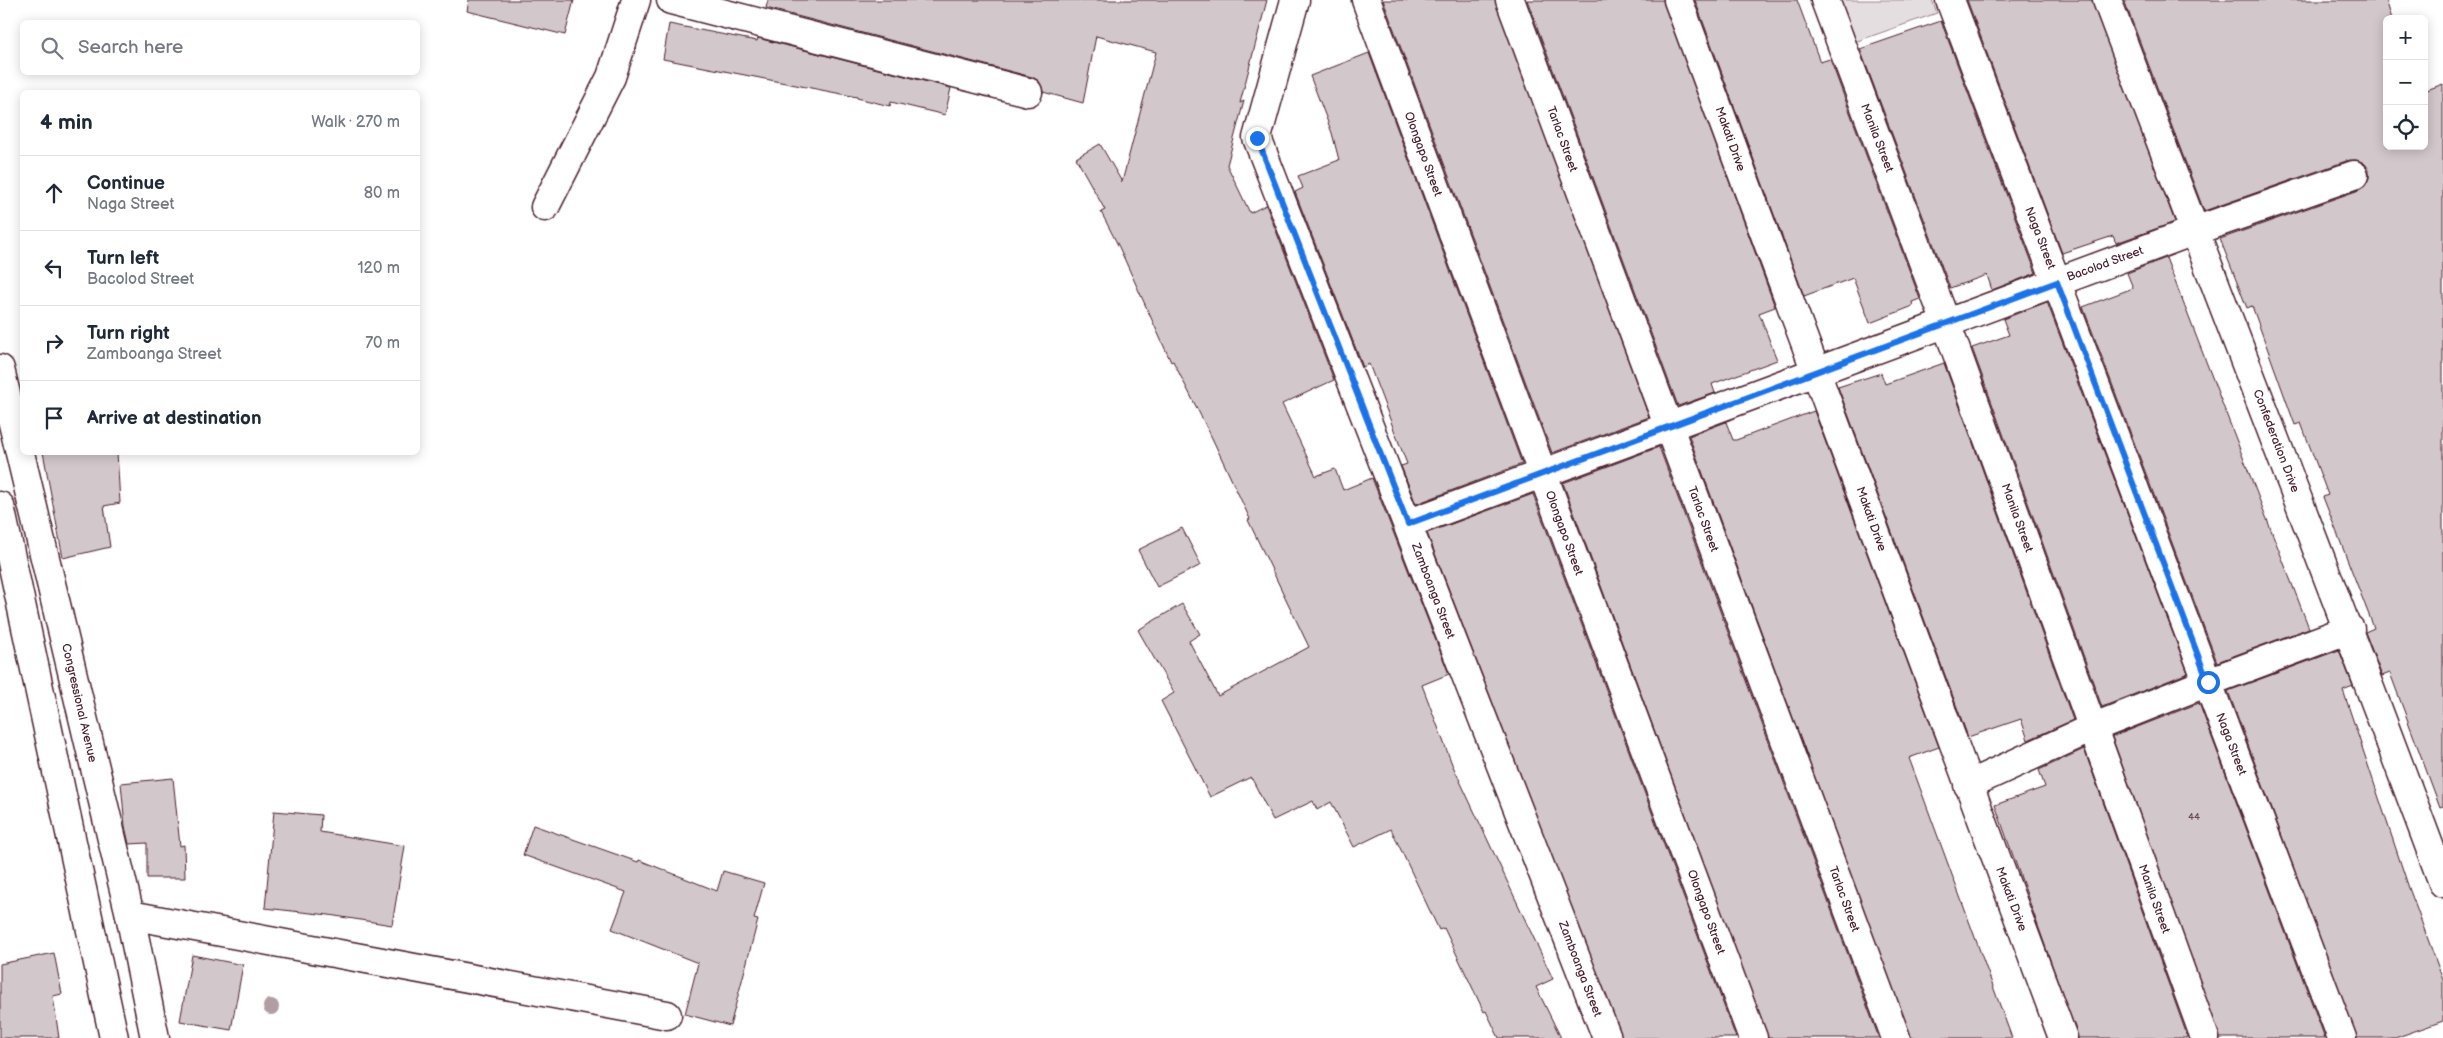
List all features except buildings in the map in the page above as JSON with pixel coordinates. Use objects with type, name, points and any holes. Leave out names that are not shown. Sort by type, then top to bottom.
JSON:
[{"type":"street","points":[[545,207],[611,77],[636,0]]},
{"type":"street","points":[[671,0],[1028,92]]},
{"type":"street","name":"Zamboanga Street","points":[[1296,0],[1257,138],[1607,1038]]},
{"type":"street","name":"Olongapo Street","points":[[1366,0],[1753,1038]]},
{"type":"street","name":"Tarlac Street","points":[[1510,0],[1896,1038]]},
{"type":"street","name":"Makati Drive","points":[[1678,0],[1968,785],[2064,1038]]},
{"type":"street","name":"Manila Street","points":[[1825,0],[1946,323],[2205,1038]]},
{"type":"street","name":"Naga Street","points":[[1950,0],[2342,1038]]},
{"type":"street","name":"Confederation Drive","points":[[2107,0],[2194,231],[2350,630],[2443,883]]},
{"type":"street","name":"Bacolod Street","points":[[1408,524],[2194,231],[2354,175]]},
{"type":"street","name":"Congressional Avenue","points":[[0,369],[20,453]]},
{"type":"street","name":"Congressional Avenue","points":[[20,455],[130,915],[155,1038]]},
{"type":"street","points":[[0,506],[114,1038]]},
{"type":"street","points":[[1968,785],[2092,728],[2208,682],[2350,630]]},
{"type":"street","points":[[130,915],[667,1015]]},
{"type":"shaded area","points":[[1833,0],[1932,0],[1937,13],[1849,44]]},
{"type":"route","points":[[1257,138],[1408,524],[2057,282],[2208,682]]}]
